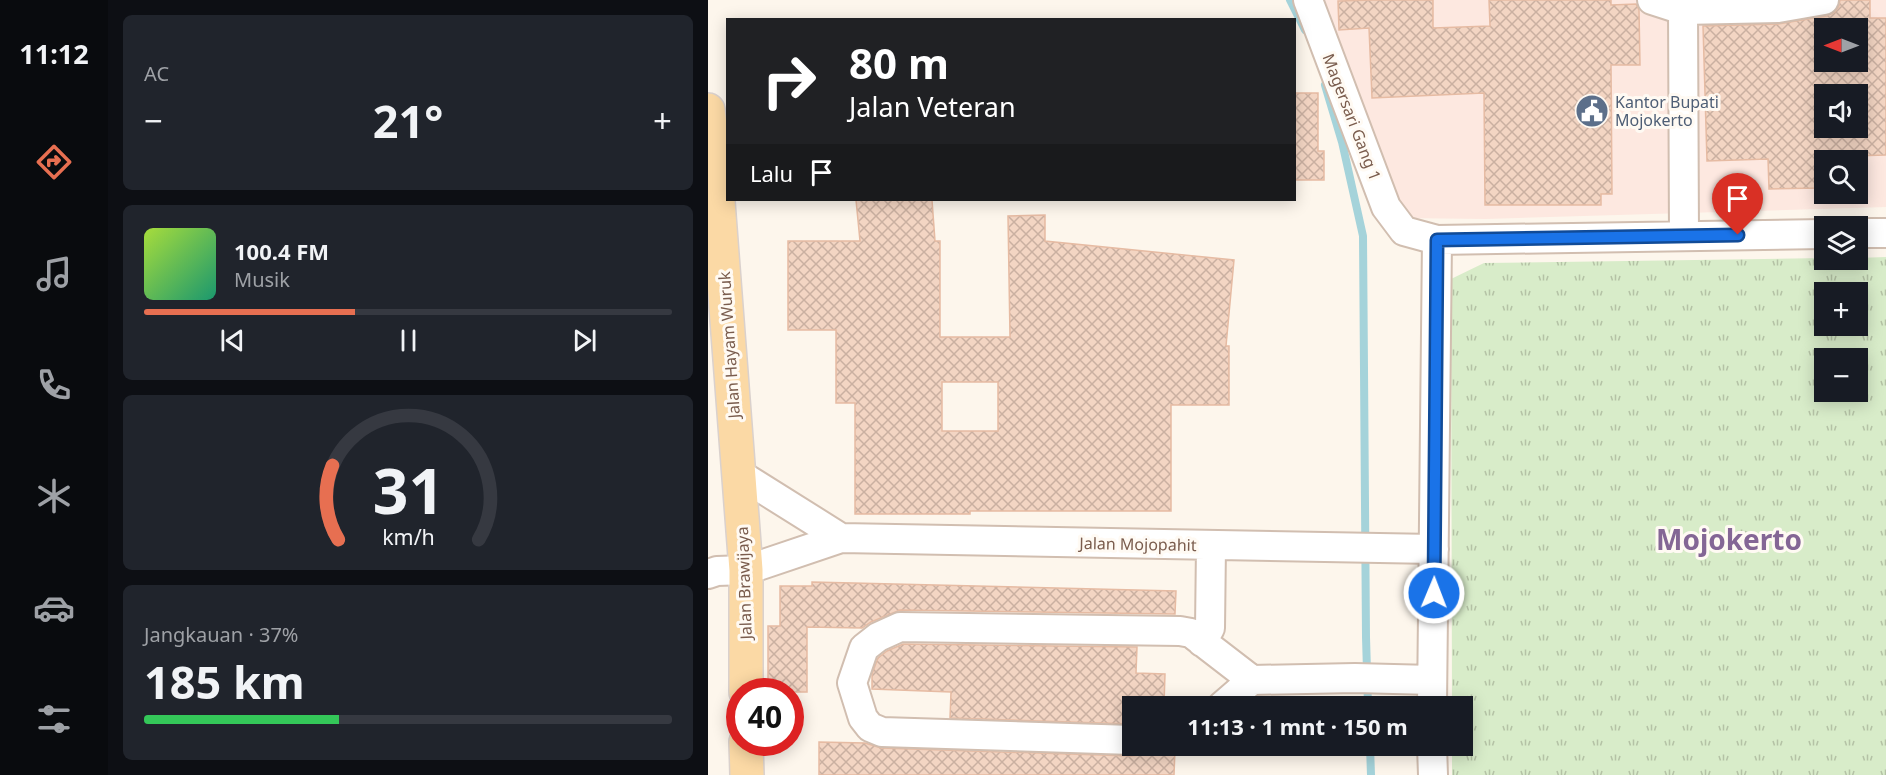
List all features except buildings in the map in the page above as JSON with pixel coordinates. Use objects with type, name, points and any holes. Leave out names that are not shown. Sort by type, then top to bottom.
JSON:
[{"type":"main road","name":"Jalan Hayam Wuruk","points":[[708,110],[715,162],[739,474]]},
{"type":"main road","name":"Jalan Brawijaya","points":[[739,474],[720,571],[743,678]]},
{"type":"main road","points":[[746,756],[747,775]]},
{"type":"street","name":"Magersari Gang 1","points":[[1308,0],[1386,207],[1404,231],[1437,240]]},
{"type":"street","points":[[1652,0],[1683,10],[1778,8],[1824,0]]},
{"type":"street","points":[[1683,10],[1684,236]]},
{"type":"street","points":[[1868,233],[1886,233]]},
{"type":"street","points":[[1122,740],[882,732],[870,727],[863,718],[852,682],[864,648],[900,627],[1180,632],[1191,633],[1252,680],[1404,679],[1432,693],[1437,240],[1814,234]]},
{"type":"street","points":[[739,474],[841,538]]},
{"type":"street","name":"Jalan Mojopahit","points":[[720,571],[841,538],[1434,549]]},
{"type":"street","points":[[1202,642],[1210,628],[1210,546]]},
{"type":"street","points":[[1234,696],[1252,680]]},
{"type":"street","points":[[1432,756],[1433,775]]},
{"type":"shaded area","name":"Kantor Bupati Mojokerto","points":[[1319,0],[1886,0],[1886,207],[1486,219],[1400,218]]},
{"type":"green space","points":[[1886,257],[1886,775],[1452,775],[1452,756],[1473,756],[1473,696],[1452,696],[1451,279],[1484,263],[1814,258],[1814,270],[1868,270],[1868,258]]},
{"type":"waterway","points":[[1290,0],[1305,30]]},
{"type":"waterway","points":[[1325,85],[1342,142],[1363,236],[1368,696]]},
{"type":"waterway","points":[[1370,756],[1371,775]]},
{"type":"place","name":"Kantor Bupati Mojokerto","points":[[1592,111]]},
{"type":"district","name":"Mojokerto","points":[[1729,539]]},
{"type":"route","points":[[1434,593],[1437,240],[1738,235]]}]
